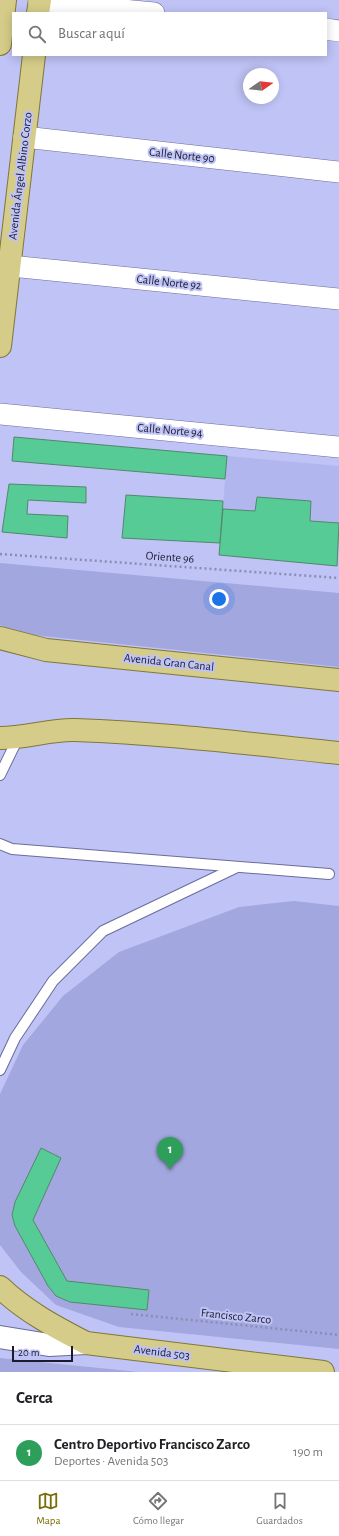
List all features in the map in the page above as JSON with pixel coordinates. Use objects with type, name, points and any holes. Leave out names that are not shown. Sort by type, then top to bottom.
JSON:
[{"type":"main road","points":[[0,44],[3,1]]},
{"type":"main road","name":"Avenida Ángel Albino Corzo","points":[[0,346],[5,266],[24,137],[34,56]]},
{"type":"main road","name":"Avenida Gran Canal","points":[[0,638],[46,650],[339,680]]},
{"type":"main road","points":[[9,738],[73,730],[184,738],[339,753]]},
{"type":"main road","points":[[0,1287],[16,1302],[54,1327],[86,1343]]},
{"type":"main road","name":"Avenida 503","points":[[86,1343],[323,1372]]},
{"type":"street","points":[[39,5],[140,12]]},
{"type":"street","points":[[327,30],[339,31]]},
{"type":"street","name":"Calle Norte 90","points":[[24,137],[339,172]]},
{"type":"street","name":"Calle Norte 92","points":[[5,266],[339,299]]},
{"type":"street","name":"Calle Norte 94","points":[[0,414],[339,447]]},
{"type":"street","name":"Avenida 503","points":[[0,1337],[49,1345],[86,1343]]},
{"type":"lane","points":[[0,775],[9,738]]},
{"type":"lane","points":[[0,844],[12,849],[237,868],[329,874]]},
{"type":"lane","points":[[0,1070],[15,1038],[53,981],[103,931],[237,868]]},
{"type":"path","name":"Oriente 96","points":[[0,554],[339,578]]},
{"type":"path","name":"Francisco Zarco","points":[[131,1314],[339,1335]]},
{"type":"shaded area","points":[[227,456],[339,466],[339,543],[337,566],[219,555]]},
{"type":"shaded area","points":[[0,563],[339,593],[339,667],[33,635],[12,631],[0,625]]},
{"type":"shaded area","points":[[294,901],[339,906],[339,1349],[119,1327],[56,1305],[21,1272],[0,1245],[0,1094],[23,1045],[63,996],[119,952],[239,907]]},
{"type":"shaded area","points":[[0,1358],[139,1372],[0,1372]]},
{"type":"building","points":[[14,437],[227,456],[225,479],[12,461]]},
{"type":"building","points":[[9,484],[86,487],[86,503],[28,500],[27,514],[68,516],[67,538],[2,532]]},
{"type":"building","points":[[126,495],[223,501],[220,543],[122,538]]},
{"type":"building","points":[[257,497],[311,501],[310,521],[339,523],[337,566],[219,555],[223,509],[255,511]]},
{"type":"building","points":[[41,1148],[61,1158],[33,1220],[67,1281],[149,1290],[147,1310],[70,1302],[56,1296],[48,1286],[15,1226],[12,1215],[15,1202]]},
{"type":"place","name":"Centro Deportivo Francisco Zarco","points":[[170,1170]]}]
